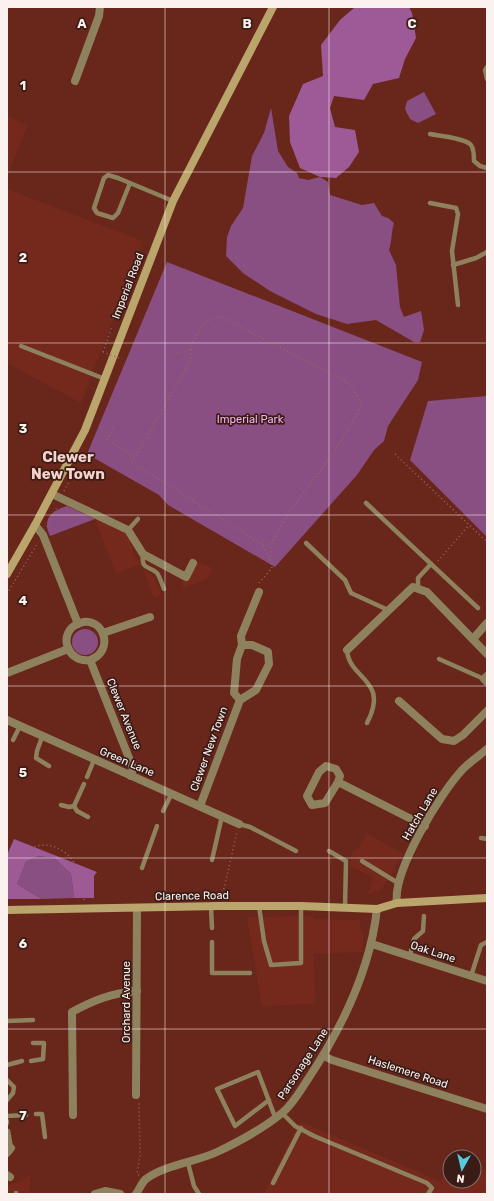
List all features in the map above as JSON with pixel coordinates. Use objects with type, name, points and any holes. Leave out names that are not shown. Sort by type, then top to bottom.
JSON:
[{"type":"main road","name":"Imperial Road","points":[[7,572],[35,525],[85,430],[172,201],[273,7]]},
{"type":"main road","points":[[377,909],[397,902],[487,898]]},
{"type":"main road","name":"Clarence Road","points":[[7,910],[137,909],[220,906],[300,906],[377,909]]},
{"type":"street","points":[[75,81],[99,16],[100,7]]},
{"type":"street","points":[[52,494],[128,530],[143,554],[186,577],[193,563]]},
{"type":"street","points":[[35,525],[43,535],[78,624]]},
{"type":"street","points":[[347,650],[409,590],[413,587],[418,587],[427,592],[487,654]]},
{"type":"street","points":[[242,645],[240,636],[259,592]]},
{"type":"street","points":[[103,633],[150,617]]},
{"type":"street","points":[[86,622],[92,623],[98,626],[103,633],[105,643],[104,649],[100,655],[90,660],[82,661],[76,659],[68,649],[67,637],[69,631],[78,624],[86,622]]},
{"type":"street","points":[[473,640],[487,623]]},
{"type":"street","name":"Clewer New Town","points":[[200,806],[240,700],[256,690],[269,664],[268,652],[252,645],[242,645],[237,659],[234,693],[240,700]]},
{"type":"street","points":[[7,673],[68,649]]},
{"type":"street","name":"Clewer Avenue","points":[[90,660],[133,768],[131,776]]},
{"type":"street","points":[[399,701],[442,739],[454,741],[463,735],[487,711]]},
{"type":"street","name":"Green Lane","points":[[7,720],[239,824]]},
{"type":"street","name":"Hatch Lane","points":[[397,902],[395,894],[398,883],[425,826],[441,797],[464,769],[487,749]]},
{"type":"street","points":[[326,766],[336,769],[340,776],[338,782],[325,803],[312,806],[307,796],[319,772],[326,766]]},
{"type":"street","points":[[338,782],[425,826]]},
{"type":"street","name":"Orchard Avenue","points":[[136,1095],[137,909]]},
{"type":"street","name":"Parsonage Lane","points":[[136,1194],[148,1178],[174,1166],[188,1163],[215,1153],[278,1115],[291,1104],[324,1056],[352,1000],[372,944],[377,909]]},
{"type":"street","name":"Oak Lane","points":[[372,944],[487,981]]},
{"type":"street","points":[[73,1115],[72,1012],[117,992],[137,991]]},
{"type":"street","name":"Haslemere Road","points":[[324,1056],[487,1109]]},
{"type":"street","points":[[94,1194],[105,1191],[120,1194]]},
{"type":"lane","points":[[487,67],[485,70],[487,79]]},
{"type":"lane","points":[[430,134],[465,141],[471,145],[474,152],[474,161],[480,166],[487,168]]},
{"type":"lane","points":[[130,183],[118,213],[113,218],[97,213],[94,208],[104,178],[108,175],[130,183],[172,201]]},
{"type":"lane","points":[[430,204],[456,208],[458,214],[452,251],[458,304]]},
{"type":"lane","points":[[453,266],[476,258],[487,252]]},
{"type":"lane","points":[[21,346],[105,378]]},
{"type":"lane","points":[[366,503],[478,608]]},
{"type":"lane","points":[[128,530],[138,519]]},
{"type":"lane","points":[[306,543],[345,580],[350,593],[388,610]]},
{"type":"lane","points":[[143,554],[142,561],[146,568],[157,573],[164,589]]},
{"type":"lane","points":[[418,587],[418,578],[432,566]]},
{"type":"lane","points":[[347,650],[350,662],[366,680],[372,691],[374,708],[367,723]]},
{"type":"lane","points":[[439,659],[486,679]]},
{"type":"lane","points":[[13,740],[20,726]]},
{"type":"lane","points":[[42,737],[36,751],[36,758],[49,766]]},
{"type":"lane","points":[[87,778],[94,760]]},
{"type":"lane","points":[[74,806],[84,784]]},
{"type":"lane","points":[[163,811],[172,793]]},
{"type":"lane","points":[[61,804],[69,807],[74,806]]},
{"type":"lane","points":[[74,806],[77,811],[88,817]]},
{"type":"lane","points":[[212,860],[222,816]]},
{"type":"lane","points":[[239,824],[250,827],[296,851]]},
{"type":"lane","points":[[142,868],[157,826]]},
{"type":"lane","points":[[481,838],[487,839]]},
{"type":"lane","points":[[329,851],[346,861],[345,908]]},
{"type":"lane","points":[[362,861],[398,883]]},
{"type":"lane","points":[[259,906],[264,941],[271,965],[301,963],[300,906]]},
{"type":"lane","points":[[211,907],[212,928]]},
{"type":"lane","points":[[410,955],[414,940],[423,931],[424,916]]},
{"type":"lane","points":[[212,942],[212,973],[250,973]]},
{"type":"lane","points":[[471,976],[481,945],[487,942]]},
{"type":"lane","points":[[7,1021],[33,1020]]},
{"type":"lane","points":[[31,1061],[43,1059],[44,1043],[33,1043]]},
{"type":"lane","points":[[7,1064],[22,1061]]},
{"type":"lane","points":[[269,1100],[236,1126],[217,1089],[258,1072],[269,1100],[278,1115],[301,1128],[427,1184],[432,1188],[428,1194]]},
{"type":"lane","points":[[7,1080],[14,1087],[13,1093],[7,1100]]},
{"type":"lane","points":[[7,1116],[26,1114]]},
{"type":"lane","points":[[36,1114],[42,1114],[45,1137]]},
{"type":"lane","points":[[273,1183],[301,1128]]},
{"type":"lane","points":[[8,1131],[9,1151]]},
{"type":"lane","points":[[188,1163],[194,1186],[199,1194]]},
{"type":"path","points":[[259,592],[259,582],[272,568],[267,552],[262,545],[132,462],[134,456],[186,369],[190,361],[192,343],[204,323],[220,316],[350,384],[362,405],[339,444],[288,514],[271,544],[270,560]]},
{"type":"path","points":[[112,326],[102,352],[122,359]]},
{"type":"path","points":[[174,354],[192,349]]},
{"type":"path","points":[[113,428],[107,440],[134,456]]},
{"type":"path","points":[[395,454],[487,542]]},
{"type":"path","points":[[432,566],[469,525]]},
{"type":"path","points":[[262,545],[271,544]]},
{"type":"path","points":[[220,906],[239,824]]},
{"type":"path","points":[[7,888],[10,874],[23,854],[38,845],[46,844],[63,851],[78,868],[83,884],[84,909]]},
{"type":"path","points":[[136,1095],[140,1106],[140,1156],[137,1174],[148,1178]]},
{"type":"shaded area","points":[[355,7],[409,7],[412,13],[416,38],[405,59],[399,78],[373,84],[364,100],[334,96],[330,108],[335,127],[355,130],[359,152],[349,167],[336,178],[320,177],[300,168],[290,142],[289,116],[303,84],[323,76],[321,45],[340,20]]},
{"type":"shaded area","points":[[7,116],[27,126],[7,177]]},
{"type":"shaded area","points":[[7,189],[143,241],[81,403],[7,363]]},
{"type":"shaded area","points":[[95,519],[119,529],[130,538],[134,556],[141,564],[116,574]]},
{"type":"shaded area","points":[[190,559],[213,568],[207,579],[183,588],[182,574]]},
{"type":"shaded area","points":[[143,569],[152,574],[162,595],[154,598]]},
{"type":"shaded area","points":[[367,833],[403,854],[381,890],[368,894],[373,877],[349,866],[353,850],[357,850]]},
{"type":"shaded area","points":[[14,839],[97,872],[94,876],[94,898],[74,898],[71,874],[54,858],[38,856],[26,862],[17,884],[42,899],[7,899],[7,855]]},
{"type":"shaded area","points":[[313,916],[313,919],[360,920],[361,933],[363,933],[363,952],[314,954],[315,1004],[262,1006],[247,917]]},
{"type":"shaded area","points":[[301,1122],[440,1181],[442,1178],[442,1189],[482,1189],[482,1169],[487,1171],[487,1194],[264,1194],[294,1132]]},
{"type":"shaded area","points":[[31,1174],[29,1194],[7,1194],[7,1185],[21,1181]]},
{"type":"green space","points":[[424,92],[436,114],[418,123],[410,119],[405,109],[407,101]]},
{"type":"green space","points":[[271,108],[278,151],[288,167],[297,173],[299,178],[308,180],[320,177],[328,182],[330,195],[362,205],[374,203],[382,216],[388,218],[394,223],[389,250],[396,265],[400,307],[404,317],[421,311],[424,330],[420,342],[414,342],[376,320],[347,324],[316,314],[270,291],[243,273],[226,256],[227,237],[231,226],[243,208],[252,156],[264,133]]},
{"type":"green space","name":"Imperial Park","points":[[167,262],[422,362],[418,380],[388,426],[384,441],[374,450],[357,475],[275,567],[168,505],[159,495],[87,454]]},
{"type":"green space","points":[[487,396],[487,537],[410,460],[428,401]]},
{"type":"green space","points":[[67,506],[95,519],[50,536],[47,525],[50,516],[56,510]]},
{"type":"green space","points":[[85,629],[95,632],[98,642],[95,652],[85,655],[75,652],[72,642],[75,632]]},
{"type":"green space","points":[[38,856],[54,858],[71,874],[74,898],[42,899],[17,884],[26,862]]},
{"type":"district","name":"Clewer New Town","points":[[68,466]]}]
